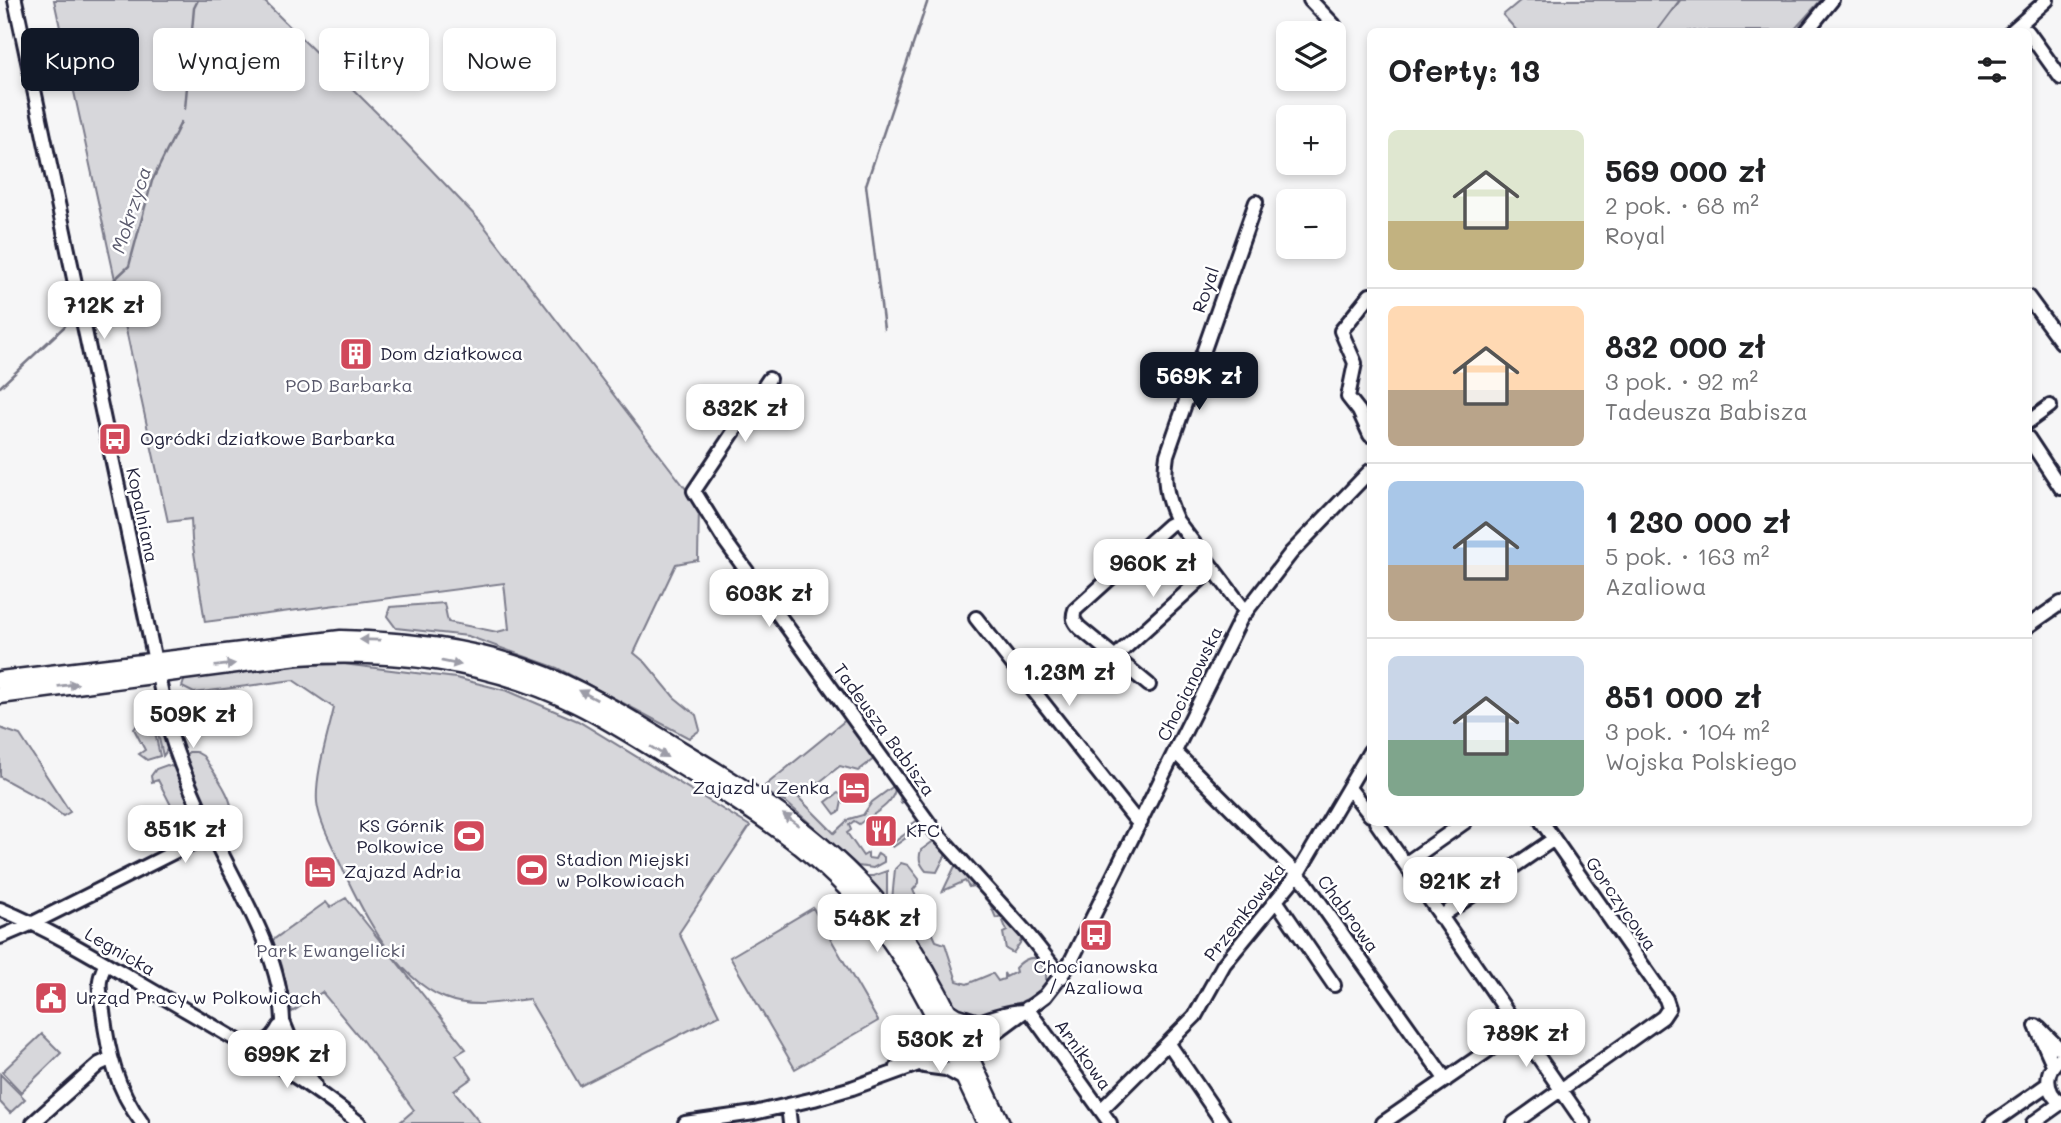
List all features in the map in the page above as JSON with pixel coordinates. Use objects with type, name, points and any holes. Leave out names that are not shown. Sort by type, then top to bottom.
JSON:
[{"type":"main road","points":[[0,695],[156,666],[311,641],[341,639],[393,640],[488,656],[528,668],[583,691],[767,803],[823,845],[853,874],[892,920],[923,966],[941,1014],[970,1076],[986,1123]]},
{"type":"main road","points":[[0,680],[156,666]]},
{"type":"main road","points":[[970,1076],[1001,1123]]},
{"type":"street","name":"Kopalniana","points":[[15,0],[177,755],[269,953],[277,984],[283,1021],[280,1040],[270,1060]]},
{"type":"street","points":[[1310,0],[1330,21]]},
{"type":"street","points":[[1809,28],[1832,0]]},
{"type":"street","points":[[2023,28],[2047,0]]},
{"type":"street","points":[[2032,42],[2061,78]]},
{"type":"street","name":"Royal","points":[[1246,612],[1177,521],[1164,479],[1167,455],[1256,202]]},
{"type":"street","points":[[1367,299],[1341,331],[1355,363],[1348,397],[1359,411],[1367,428]]},
{"type":"street","points":[[2032,302],[2061,342]]},
{"type":"street","name":"Tadeusza Babisza","points":[[769,379],[694,491],[725,541],[927,820],[1062,977]]},
{"type":"street","points":[[2032,419],[2050,406]]},
{"type":"street","points":[[2032,444],[2061,488]]},
{"type":"street","name":"Chocianowska","points":[[955,1044],[987,1039],[1045,996],[1062,977],[1246,612],[1291,552],[1367,474]]},
{"type":"street","points":[[1149,685],[1074,622],[1075,610],[1169,525],[1177,521]]},
{"type":"street","points":[[1116,656],[1213,568]]},
{"type":"street","points":[[2032,623],[2061,603]]},
{"type":"street","points":[[976,618],[1135,819],[1141,822]]},
{"type":"street","name":"Chabrowa","points":[[1175,753],[1306,883],[1446,1080]]},
{"type":"street","name":"Przemkowska","points":[[1101,1110],[1195,1016],[1224,964],[1297,876],[1367,756]]},
{"type":"street","points":[[1349,788],[1367,811]]},
{"type":"street","points":[[1379,826],[1584,1123]]},
{"type":"street","points":[[1405,864],[1459,826]]},
{"type":"street","name":"Gorczycowa","points":[[1545,826],[1667,999],[1669,1008],[1663,1017],[1560,1090]]},
{"type":"street","points":[[2,937],[212,833]]},
{"type":"street","points":[[1440,917],[1554,839]]},
{"type":"street","points":[[1277,902],[1334,985]]},
{"type":"street","points":[[1,910],[8,919],[2,937]]},
{"type":"street","name":"Legnicka","points":[[1,910],[33,923],[270,1060],[322,1094],[359,1123]]},
{"type":"street","points":[[106,964],[98,976],[110,1059],[125,1098],[142,1123]]},
{"type":"street","points":[[685,1123],[788,1106],[879,1078],[917,1065],[955,1044],[982,1023],[1013,1011],[1026,1010]]},
{"type":"street","name":"Arnikowa","points":[[1026,1010],[1110,1123]]},
{"type":"street","points":[[923,1049],[941,1014],[982,1023]]},
{"type":"street","points":[[243,1044],[265,1043],[276,1034],[283,1021]]},
{"type":"street","points":[[283,1021],[299,1061],[322,1094]]},
{"type":"street","points":[[2033,1123],[2061,1103],[2050,1092],[2048,1084],[2049,1070],[2057,1061],[2036,1026],[2061,1051]]},
{"type":"street","points":[[1383,1123],[1518,1029]]},
{"type":"street","points":[[917,1065],[938,1067],[970,1076],[987,1039]]},
{"type":"street","points":[[879,1078],[923,1049],[955,1044]]},
{"type":"street","points":[[1169,1044],[1223,1123]]},
{"type":"street","points":[[33,1123],[99,1065],[110,1059]]},
{"type":"street","points":[[1992,1123],[2048,1084]]},
{"type":"street","points":[[1514,1123],[1560,1090]]},
{"type":"street","points":[[788,1106],[790,1123]]},
{"type":"green space","name":"POD Barbarka","points":[[54,0],[263,0],[291,28],[153,28],[153,91],[305,91],[305,42],[319,56],[319,91],[355,91],[481,222],[699,506],[698,560],[676,564],[634,653],[646,663],[674,697],[696,715],[700,730],[689,738],[557,668],[468,636],[396,628],[387,616],[390,607],[444,603],[448,622],[497,632],[509,629],[504,583],[205,622],[191,519],[168,522],[74,91],[139,91],[139,28],[60,28]]},
{"type":"green space","points":[[1521,0],[1821,0],[1796,28],[1514,28],[1503,15]]},
{"type":"green space","name":"Stadion Miejski w Polkowicach","points":[[343,664],[456,678],[508,691],[578,721],[750,826],[679,933],[719,1015],[580,1086],[529,999],[487,1004],[455,1001],[426,988],[409,974],[378,936],[365,914],[320,815],[317,802],[318,779],[334,708],[293,680],[194,693],[182,687],[185,678],[282,666]]},
{"type":"green space","points":[[158,699],[168,736],[163,756],[151,703]]},
{"type":"green space","points":[[150,709],[160,756],[147,760],[139,754],[145,750],[134,729]]},
{"type":"green space","points":[[847,719],[875,758],[858,771],[840,766],[799,798],[834,833],[849,819],[863,815],[872,802],[895,785],[892,797],[883,808],[859,824],[854,821],[849,825],[851,830],[847,833],[863,856],[868,853],[868,858],[875,859],[878,853],[884,857],[884,862],[873,868],[858,866],[787,803],[761,789]]},
{"type":"green space","points":[[0,728],[20,735],[70,812],[63,816],[44,801],[0,777]]},
{"type":"green space","points":[[189,752],[203,756],[218,778],[231,804],[230,818],[219,819],[210,815],[184,756]]},
{"type":"green space","points":[[167,765],[177,768],[200,818],[195,834],[169,846],[162,843],[157,832],[159,827],[176,815],[158,780],[152,782],[151,776],[156,769]]},
{"type":"green space","points":[[838,793],[843,796],[840,811],[835,814],[826,802]]},
{"type":"green space","points":[[905,796],[925,822],[926,826],[893,847],[890,845],[912,829],[912,824],[921,818],[907,800],[901,803],[900,799]]},
{"type":"green space","points":[[935,840],[1022,935],[1013,953],[1006,949],[1003,933],[1007,931],[1001,916],[996,918],[981,892],[973,886],[969,887],[965,881],[943,891],[956,864],[946,854],[937,872],[926,871],[921,864],[921,850]]},
{"type":"green space","points":[[901,863],[908,865],[919,879],[913,890],[936,941],[945,944],[957,981],[967,984],[993,974],[998,981],[1004,979],[1004,973],[1006,977],[1016,972],[1018,965],[1031,958],[1043,965],[1045,987],[1010,1007],[980,1016],[969,1015],[952,1005],[892,900],[895,869]]},
{"type":"green space","points":[[887,871],[887,904],[861,876],[873,876]]},
{"type":"green space","name":"Park Ewangelicki","points":[[346,898],[466,1049],[456,1055],[472,1078],[454,1091],[480,1123],[399,1123],[414,1110],[322,992],[292,1012],[273,940],[326,902],[330,907]]},
{"type":"green space","points":[[813,908],[878,1021],[795,1069],[730,957]]},
{"type":"green space","points":[[42,1034],[61,1053],[21,1092],[2,1072]]},
{"type":"green space","points":[[0,1074],[25,1099],[10,1113],[0,1102]]},
{"type":"waterway","name":"Mokrzyca","points":[[185,109],[194,8],[198,0]]},
{"type":"waterway","points":[[884,329],[866,185],[928,0]]},
{"type":"waterway","points":[[1659,28],[1680,0]]},
{"type":"waterway","name":"Mokrzyca","points":[[96,297],[129,266],[152,181],[181,122]]},
{"type":"waterway","name":"Mokrzyca","points":[[0,387],[65,326]]},
{"type":"place","name":"Dom działkowca","points":[[356,354]]},
{"type":"place","name":"Ogródki działkowe Barbarka","points":[[115,439]]},
{"type":"place","name":"Zajazd u Zenka","points":[[854,788]]},
{"type":"place","name":"KFC","points":[[881,831]]},
{"type":"place","name":"KS Górnik Polkowice","points":[[469,836]]},
{"type":"place","name":"Stadion Miejski w Polkowicach","points":[[532,870]]},
{"type":"place","name":"Zajazd Adria","points":[[320,872]]},
{"type":"place","name":"Chocianowska / Azaliowa","points":[[1096,935]]},
{"type":"place","name":"Urząd Pracy w Polkowicach","points":[[51,998]]}]
